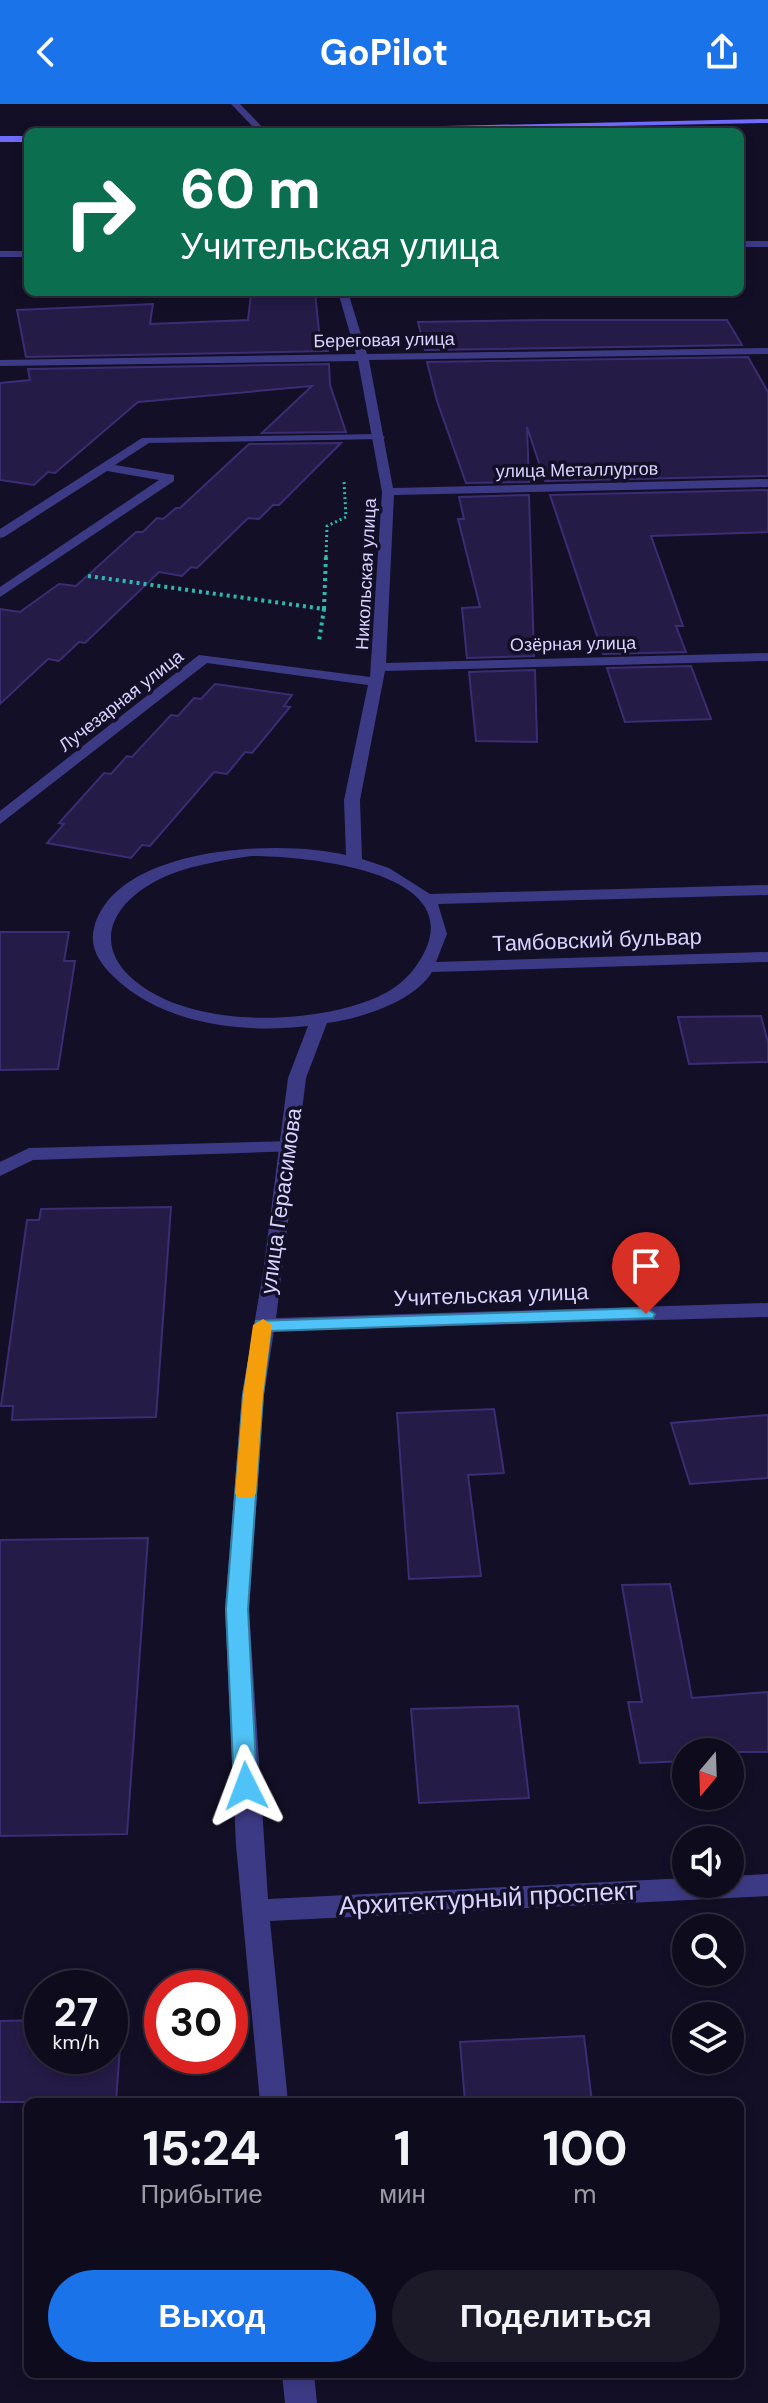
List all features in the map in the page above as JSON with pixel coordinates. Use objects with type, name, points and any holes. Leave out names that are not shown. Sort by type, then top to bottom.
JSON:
[{"type":"street","points":[[235,104],[259,128]]},
{"type":"street","points":[[476,128],[768,121]]},
{"type":"street","points":[[0,139],[24,139]]},
{"type":"street","points":[[744,244],[768,244]]},
{"type":"street","points":[[0,254],[24,254]]},
{"type":"street","name":"Никольская улица","points":[[344,296],[369,379],[388,492],[378,674],[352,800],[354,860]]},
{"type":"street","name":"Береговая улица","points":[[0,363],[768,351]]},
{"type":"street","points":[[0,534],[146,440],[379,437]]},
{"type":"street","points":[[0,593],[170,478],[106,467]]},
{"type":"street","name":"улица Металлургов","points":[[388,492],[768,483]]},
{"type":"street","name":"Озёрная улица","points":[[378,674],[768,657]]},
{"type":"street","name":"Лучезарная улица","points":[[0,819],[204,658],[313,673],[378,674]]},
{"type":"street","points":[[251,851],[304,851],[354,860],[396,876],[427,899],[440,927],[436,956],[412,983],[372,1006],[319,1020],[277,1025],[203,1019],[154,1003],[119,980],[102,953],[103,924],[122,898],[155,875],[200,859],[251,851]]},
{"type":"street","name":"Тамбовский бульвар","points":[[427,899],[768,890]]},
{"type":"street","name":"Тамбовский бульвар","points":[[426,967],[768,957]]},
{"type":"street","name":"улица Герасимова","points":[[274,2098],[249,1845],[237,1609],[253,1395],[290,1147],[297,1078],[319,1020]]},
{"type":"street","points":[[0,1170],[29,1154],[290,1147]]},
{"type":"street","name":"Учительская улица","points":[[263,1325],[768,1310]]},
{"type":"street","name":"Архитектурный проспект","points":[[256,1911],[423,1900],[768,1885]]},
{"type":"street","points":[[298,2378],[301,2403]]},
{"type":"path","points":[[313,673],[324,609],[327,526],[346,517],[342,438]]},
{"type":"path","points":[[36,569],[324,609]]},
{"type":"building","points":[[251,296],[315,296],[320,340],[328,340],[328,351],[26,357],[17,310],[153,304],[150,324],[248,320]]},
{"type":"building","points":[[727,320],[742,345],[425,350],[418,322]]},
{"type":"building","points":[[748,357],[768,392],[768,476],[545,481],[527,427],[529,482],[466,483],[437,401],[427,362]]},
{"type":"building","points":[[329,364],[330,385],[346,432],[262,433],[312,386],[138,402],[55,473],[48,472],[34,485],[0,480],[0,383],[30,380],[28,369]]},
{"type":"building","points":[[341,443],[279,505],[273,505],[259,519],[248,518],[197,568],[191,567],[182,576],[159,572],[85,643],[79,642],[59,661],[48,659],[0,704],[0,609],[20,612],[59,584],[76,586],[136,532],[143,532],[157,518],[163,519],[180,508],[249,444]]},
{"type":"building","points":[[768,490],[768,532],[651,536],[683,626],[676,626],[686,652],[603,654],[550,495]]},
{"type":"building","points":[[529,495],[534,656],[467,658],[462,608],[480,607],[458,519],[464,519],[459,497]]},
{"type":"building","points":[[691,666],[711,719],[625,722],[607,668]]},
{"type":"building","points":[[535,670],[537,742],[476,741],[469,672]]},
{"type":"building","points":[[215,684],[292,695],[284,706],[290,707],[252,753],[245,752],[227,774],[214,772],[150,846],[142,845],[131,858],[47,843],[64,824],[59,823],[104,773],[111,774],[127,756],[132,757],[171,715],[178,716],[194,698],[201,699]]},
{"type":"building","points":[[0,932],[69,932],[64,961],[75,961],[58,1069],[0,1070]]},
{"type":"building","points":[[761,1016],[768,1042],[768,1062],[689,1064],[678,1017]]},
{"type":"building","points":[[171,1207],[156,1417],[12,1420],[13,1406],[1,1406],[27,1220],[39,1220],[41,1209]]},
{"type":"building","points":[[494,1409],[504,1473],[468,1475],[481,1576],[409,1579],[397,1413]]},
{"type":"building","points":[[768,1415],[768,1478],[690,1484],[671,1423]]},
{"type":"building","points":[[148,1538],[127,1834],[0,1836],[0,1540]]},
{"type":"building","points":[[670,1584],[692,1698],[768,1692],[768,1752],[744,1752],[744,1738],[672,1738],[672,1762],[640,1763],[628,1702],[642,1702],[622,1585]]},
{"type":"building","points":[[518,1706],[529,1798],[419,1803],[411,1709]]},
{"type":"building","points":[[24,2020],[24,2074],[118,2074],[116,2098],[24,2098],[24,2102],[0,2102],[0,2021]]},
{"type":"building","points":[[584,2036],[592,2098],[465,2098],[460,2042]]},
{"type":"slow traffic","points":[[246,1493],[253,1395],[263,1325]]},
{"type":"route","points":[[246,1786],[237,1609],[253,1395],[263,1325],[646,1314]]}]
